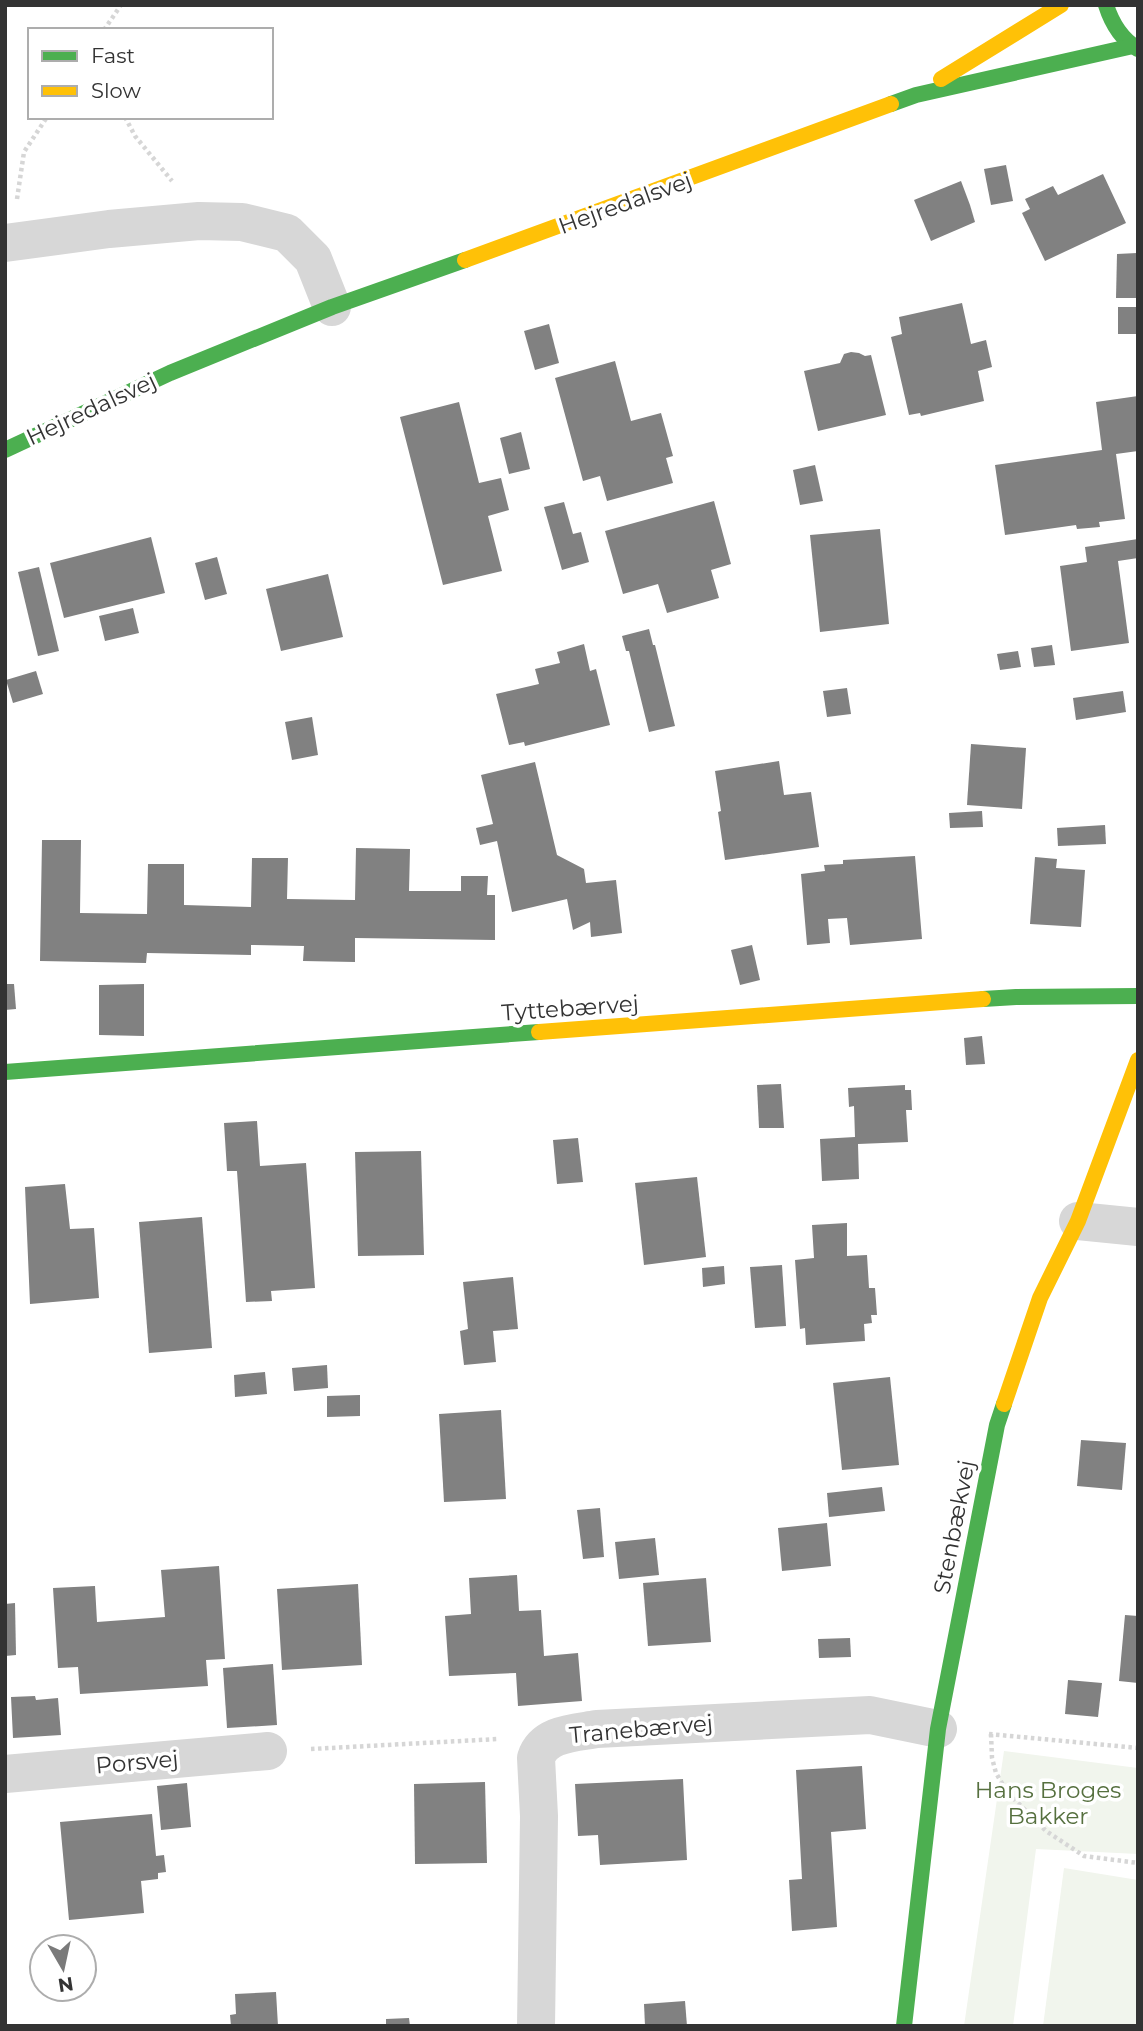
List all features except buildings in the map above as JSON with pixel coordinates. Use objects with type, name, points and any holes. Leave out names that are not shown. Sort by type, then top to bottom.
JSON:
[{"type":"street","name":"Hejredalsvej","points":[[916,95],[1061,5]]},
{"type":"street","points":[[1106,5],[1109,17],[1119,33],[1135,48]]},
{"type":"street","name":"Hejredalsvej","points":[[5,450],[170,373],[332,307],[545,232],[916,95],[1135,48]]},
{"type":"street","points":[[8,242],[199,221],[242,222],[287,233],[313,259],[332,307]]},
{"type":"street","name":"Tyttebærvej","points":[[5,1072],[1016,997],[1138,996]]},
{"type":"street","name":"Stenbækvej","points":[[904,2026],[938,1729],[997,1425],[1040,1298],[1078,1221],[1138,1060]]},
{"type":"street","points":[[1078,1221],[1138,1227]]},
{"type":"street","name":"Tranebærvej","points":[[536,2026],[539,1816],[536,1758],[538,1750],[548,1740],[606,1728],[870,1715],[938,1729]]},
{"type":"street","name":"Porsvej","points":[[5,1774],[268,1751]]},
{"type":"path","points":[[108,28],[121,5]]},
{"type":"path","points":[[8,242],[24,152],[46,119]]},
{"type":"path","points":[[126,119],[135,136],[168,175],[199,221]]},
{"type":"path","points":[[938,1729],[1138,1748]]},
{"type":"path","points":[[991,1734],[996,1773],[1007,1792],[1046,1831],[1084,1856],[1138,1863]]},
{"type":"path","points":[[268,1751],[516,1738],[538,1750]]},
{"type":"green space","name":"Hans Broges Bakker","points":[[1004,1751],[1138,1768],[1138,1854],[1036,1849],[1013,2026],[964,2026]]},
{"type":"green space","points":[[1064,1868],[1138,1880],[1138,2026],[1043,2026]]},
{"type":"traffic: fast","points":[[1106,5],[1118,30],[1138,49]]},
{"type":"traffic: fast","points":[[891,104],[916,95],[1133,46]]},
{"type":"traffic: fast","points":[[5,450],[170,373],[332,307],[465,260]]},
{"type":"traffic: fast","points":[[983,999],[1138,996]]},
{"type":"traffic: fast","points":[[5,1072],[539,1032]]},
{"type":"traffic: fast","points":[[904,2026],[938,1729],[997,1425],[1004,1404]]},
{"type":"traffic: slow","points":[[941,79],[1061,5]]},
{"type":"traffic: slow","points":[[465,260],[891,104]]},
{"type":"traffic: slow","points":[[539,1032],[983,999]]},
{"type":"traffic: slow","points":[[1004,1404],[1040,1298],[1078,1221],[1138,1060]]}]
